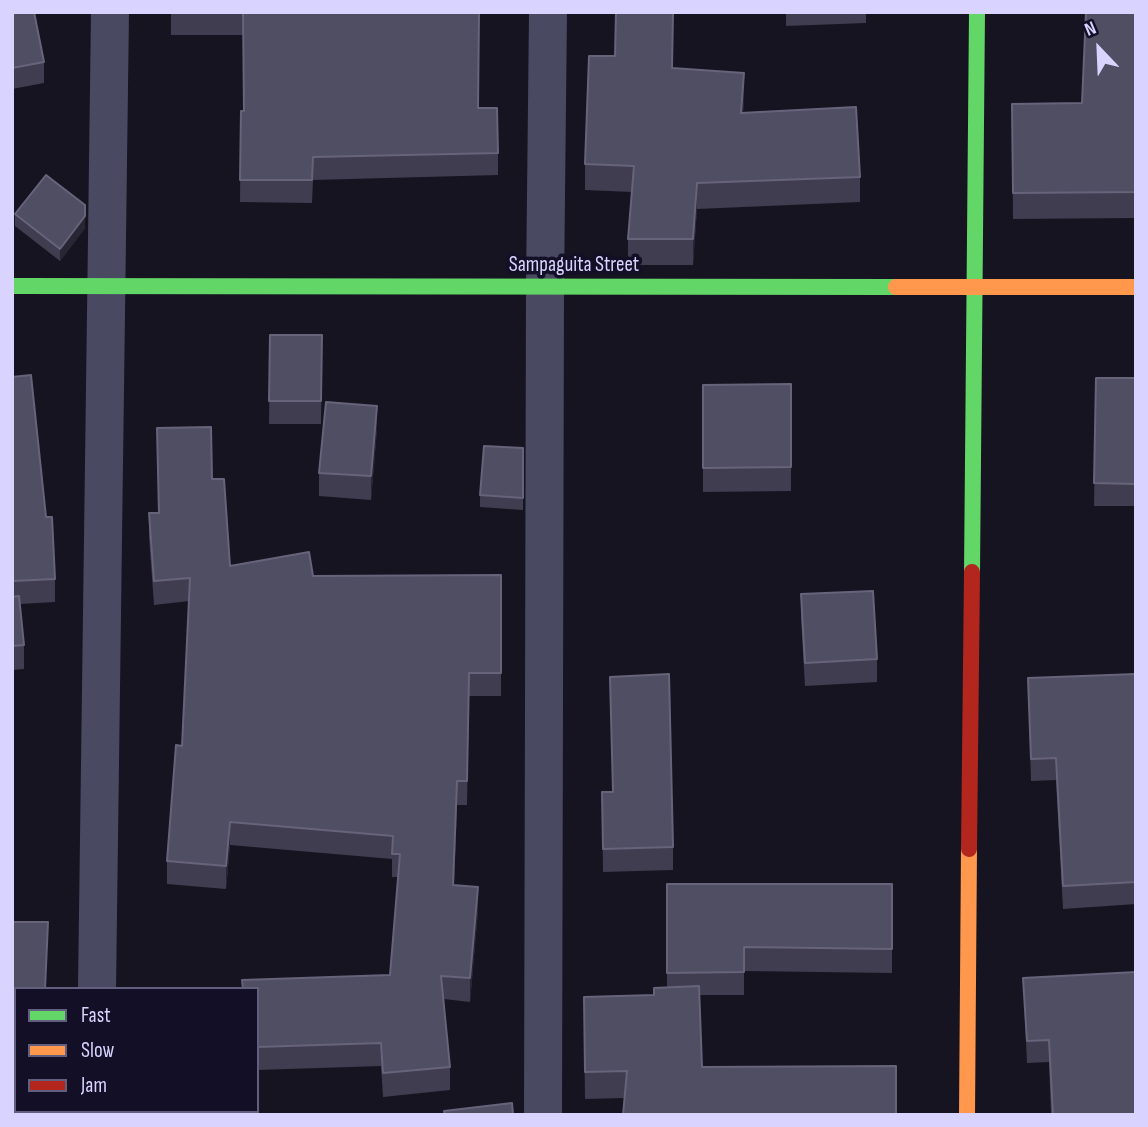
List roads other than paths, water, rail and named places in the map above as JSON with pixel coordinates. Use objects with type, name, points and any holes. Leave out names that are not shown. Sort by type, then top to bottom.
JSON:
[{"type":"street","points":[[97,987],[110,12]]},
{"type":"street","points":[[543,1115],[544,287],[548,12]]},
{"type":"street","points":[[967,1115],[977,12]]},
{"type":"street","name":"Sampaguita Street","points":[[12,286],[1136,287]]}]
